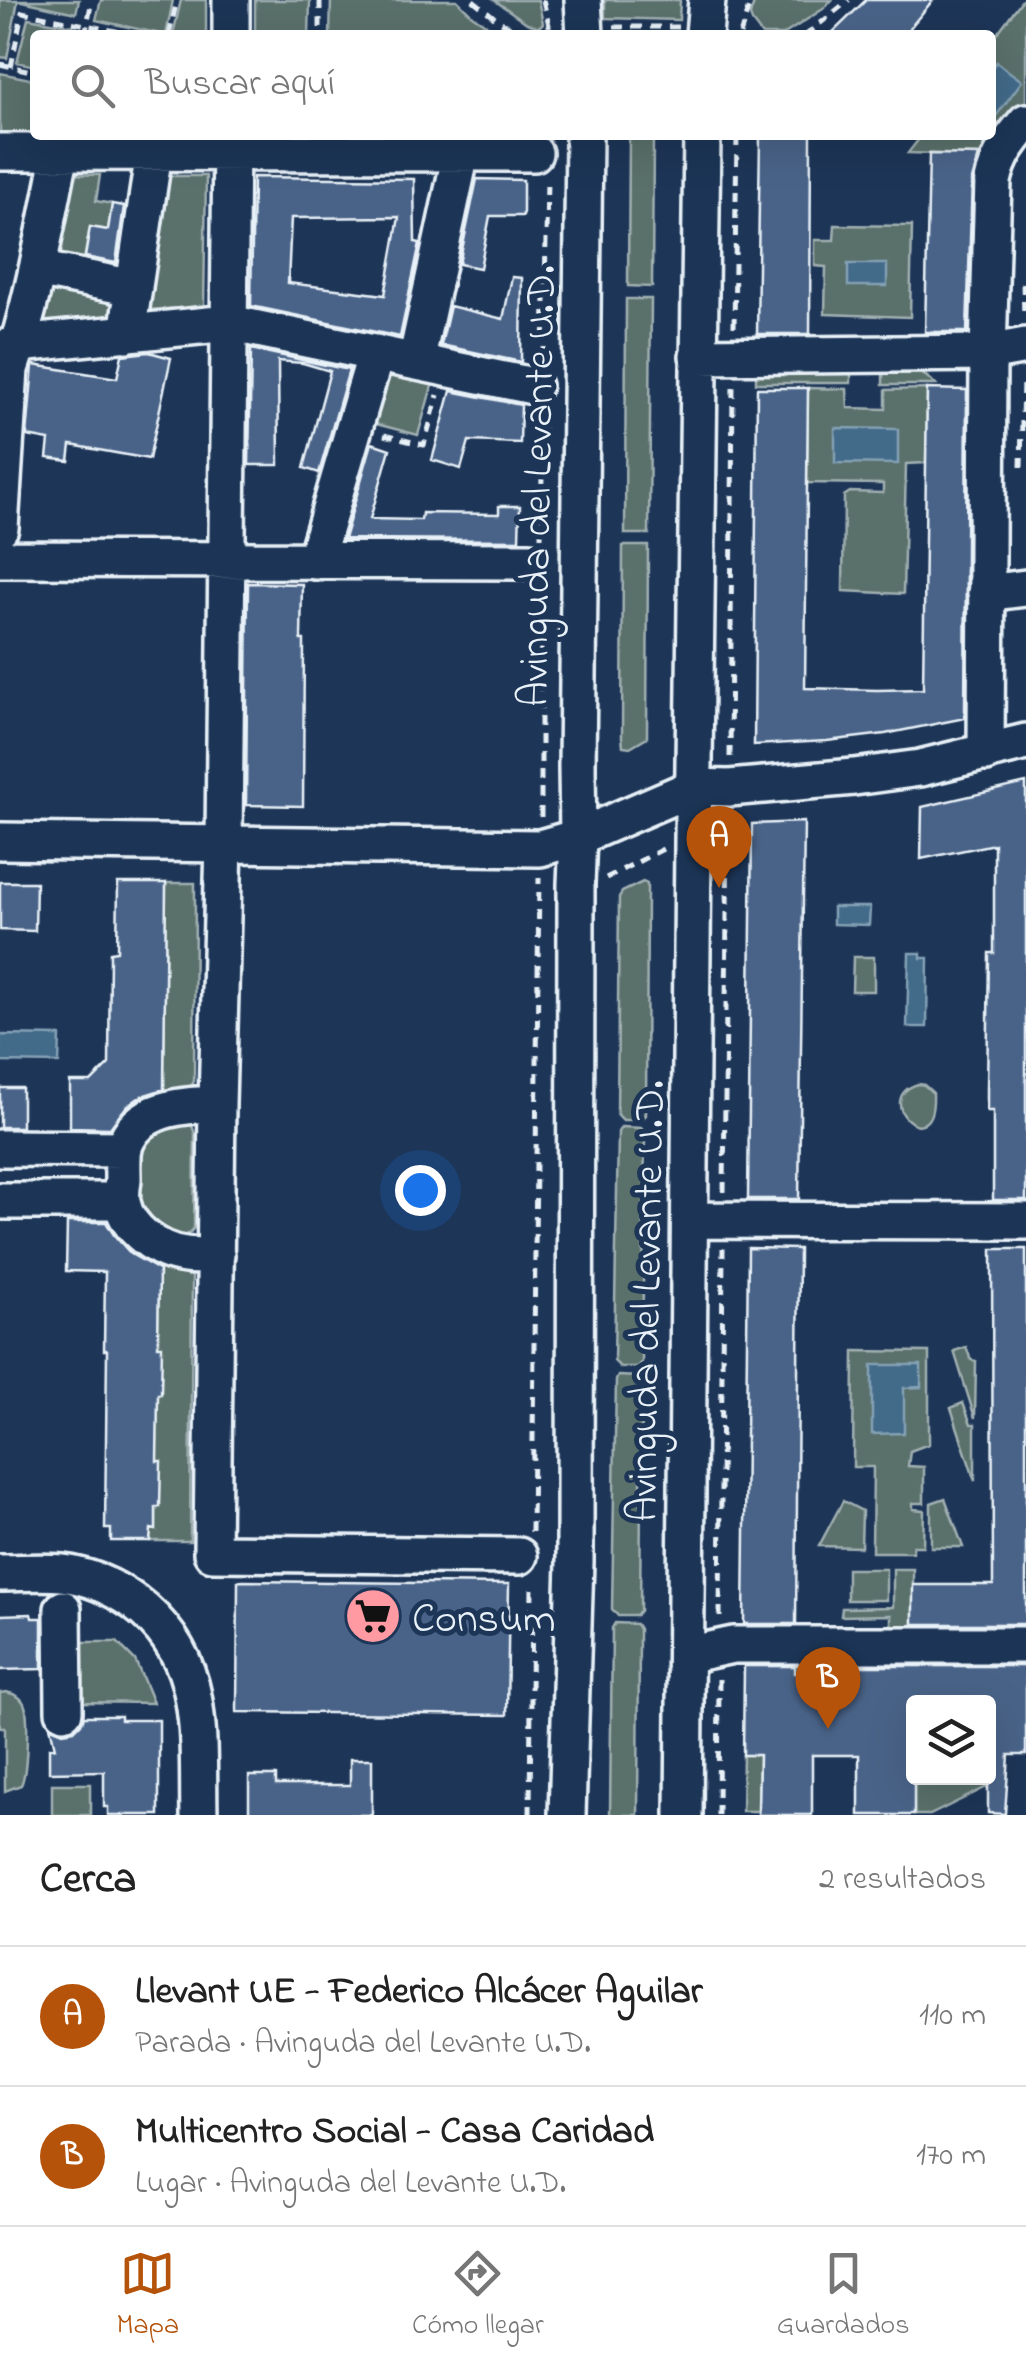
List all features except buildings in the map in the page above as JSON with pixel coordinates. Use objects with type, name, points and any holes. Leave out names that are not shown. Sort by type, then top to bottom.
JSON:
[{"type":"street","points":[[231,0],[231,30]]},
{"type":"street","points":[[693,30],[708,0]]},
{"type":"street","points":[[986,753],[992,181],[997,162],[1026,122]]},
{"type":"street","name":"Avinguda del Levante U.D.","points":[[567,1815],[575,1562],[576,884],[584,140]]},
{"type":"street","name":"Avinguda del Levante U.D.","points":[[684,1815],[703,1652],[706,1220],[693,842],[716,356],[702,140]]},
{"type":"street","points":[[232,144],[212,1553],[528,1560]]},
{"type":"street","points":[[0,152],[154,152],[232,144],[461,153],[540,163]]},
{"type":"street","points":[[0,528],[9,347],[37,269],[61,152]]},
{"type":"street","points":[[127,334],[154,152]]},
{"type":"street","points":[[430,364],[461,153]]},
{"type":"street","points":[[37,269],[134,288]]},
{"type":"street","points":[[9,347],[228,322],[540,386]]},
{"type":"street","points":[[716,356],[988,353],[1026,346]]},
{"type":"street","points":[[314,561],[376,353]]},
{"type":"street","points":[[0,559],[538,561]]},
{"type":"street","points":[[986,593],[1026,588]]},
{"type":"street","points":[[0,841],[540,848],[578,837],[694,788],[854,777],[920,768],[1026,742]]},
{"type":"street","points":[[216,1256],[183,1255],[159,1247],[127,1218],[122,1201],[124,1149],[143,1121],[164,1109],[217,1104]]},
{"type":"street","points":[[0,1148],[124,1149]]},
{"type":"street","points":[[0,1201],[122,1201]]},
{"type":"street","points":[[706,1220],[1026,1221]]},
{"type":"street","points":[[0,1573],[62,1573],[90,1578],[148,1612],[184,1662],[194,1693],[199,1815]]},
{"type":"street","points":[[63,1610],[64,1711]]},
{"type":"street","points":[[703,1652],[733,1646],[1026,1644]]},
{"type":"path","points":[[86,30],[92,0]]},
{"type":"path","points":[[170,30],[176,0]]},
{"type":"path","points":[[320,0],[320,30]]},
{"type":"path","points":[[474,0],[515,30]]},
{"type":"path","points":[[542,0],[548,30]]},
{"type":"path","points":[[742,30],[751,0]]},
{"type":"path","points":[[812,30],[850,0]]},
{"type":"path","points":[[11,67],[22,12],[111,30]]},
{"type":"path","points":[[590,21],[683,30]]},
{"type":"path","points":[[0,64],[30,71]]},
{"type":"path","points":[[718,1815],[703,1652],[706,1220],[731,743],[716,356],[737,140]]},
{"type":"path","points":[[540,163],[540,834]]},
{"type":"path","points":[[354,428],[424,445],[430,364]]},
{"type":"path","points":[[576,884],[595,883],[675,842],[693,842]]},
{"type":"path","points":[[530,1815],[528,1560],[539,871]]},
{"type":"green space","points":[[0,0],[18,0],[7,58],[0,57]]},
{"type":"green space","points":[[18,0],[79,0],[76,13]]},
{"type":"green space","points":[[101,0],[173,0],[167,30],[143,30],[96,20]]},
{"type":"green space","points":[[181,0],[206,0],[206,30],[174,30]]},
{"type":"green space","points":[[255,0],[310,0],[309,30],[255,30]]},
{"type":"green space","points":[[331,0],[457,0],[494,30],[330,30]]},
{"type":"green space","points":[[494,0],[538,0],[543,23],[539,27],[527,23]]},
{"type":"green space","points":[[605,0],[680,0],[679,20],[605,18]]},
{"type":"green space","points":[[755,0],[832,0],[791,30],[758,30],[750,15]]},
{"type":"green space","points":[[1022,0],[1026,0],[1026,104],[996,137],[996,35]]},
{"type":"green space","points":[[28,18],[73,26],[72,30],[30,30],[30,65],[17,62]]},
{"type":"green space","points":[[0,73],[30,79],[30,135],[0,135]]},
{"type":"green space","points":[[629,140],[653,140],[652,287],[628,286]]},
{"type":"green space","points":[[918,140],[994,140],[980,155],[908,153]]},
{"type":"green space","points":[[64,174],[100,175],[96,201],[112,204],[108,230],[90,227],[83,265],[47,260]]},
{"type":"green space","points":[[159,176],[206,176],[204,307],[143,310]]},
{"type":"green space","points":[[835,225],[912,226],[910,317],[825,314],[826,267],[815,266],[815,240],[834,240]]},
{"type":"green space","points":[[43,280],[115,294],[120,320],[36,334]]},
{"type":"green space","points":[[626,299],[651,299],[649,534],[625,534]]},
{"type":"green space","points":[[381,366],[434,379],[418,435],[365,421]]},
{"type":"green space","points":[[756,366],[851,366],[851,383],[756,383]]},
{"type":"green space","points":[[883,366],[918,372],[936,385],[883,385]]},
{"type":"green space","points":[[808,388],[847,389],[848,408],[886,409],[886,390],[927,389],[926,463],[906,464],[903,594],[843,591],[844,496],[850,492],[883,493],[883,484],[807,483]]},
{"type":"green space","points":[[623,546],[648,546],[647,737],[630,747],[623,746],[622,737]]},
{"type":"green space","points":[[643,882],[647,884],[646,1115],[641,1120],[623,1120],[617,1114],[619,897]]},
{"type":"green space","points":[[166,883],[195,883],[194,1081],[190,1089],[164,1097]]},
{"type":"green space","points":[[853,957],[874,957],[874,991],[852,991]]},
{"type":"green space","points":[[918,1084],[933,1093],[931,1113],[925,1123],[917,1124],[902,1112],[900,1101],[905,1092]]},
{"type":"green space","points":[[182,1119],[191,1123],[195,1134],[194,1228],[179,1238],[164,1234],[150,1222],[139,1207],[134,1188],[145,1142],[159,1127]]},
{"type":"green space","points":[[621,1127],[642,1128],[645,1133],[642,1362],[638,1367],[620,1367],[614,1361]]},
{"type":"green space","points":[[159,1261],[189,1271],[192,1277],[190,1541],[150,1541],[151,1529],[156,1529]]},
{"type":"green space","points":[[966,1347],[971,1360],[976,1361],[975,1418],[954,1351]]},
{"type":"green space","points":[[854,1351],[929,1352],[929,1444],[910,1451],[908,1466],[924,1467],[924,1503],[913,1503],[913,1509],[924,1510],[923,1546],[913,1546],[913,1552],[872,1552],[873,1467],[853,1467]]},
{"type":"green space","points":[[618,1376],[639,1377],[642,1381],[640,1611],[636,1616],[618,1616],[612,1609]]},
{"type":"green space","points":[[963,1403],[971,1424],[975,1424],[975,1481],[951,1408]]},
{"type":"green space","points":[[945,1498],[963,1547],[931,1547],[931,1503]]},
{"type":"green space","points":[[843,1501],[862,1511],[861,1547],[819,1546]]},
{"type":"green space","points":[[847,1569],[886,1569],[886,1600],[847,1600]]},
{"type":"green space","points":[[893,1569],[913,1569],[913,1634],[891,1634],[891,1615],[841,1616],[842,1608],[893,1607]]},
{"type":"green space","points":[[615,1623],[636,1624],[639,1629],[638,1815],[610,1815]]},
{"type":"green space","points":[[74,1642],[117,1642],[135,1660],[153,1703],[75,1702]]},
{"type":"green space","points":[[744,1658],[859,1659],[859,1673],[744,1673]]},
{"type":"green space","points":[[6,1692],[24,1703],[27,1733],[21,1785],[5,1791],[5,1727],[0,1727],[0,1693]]},
{"type":"green space","points":[[743,1755],[759,1755],[758,1811],[742,1811]]},
{"type":"green space","points":[[52,1784],[90,1784],[90,1815],[52,1815]]},
{"type":"green space","points":[[914,1785],[991,1785],[930,1815],[914,1815]]},
{"type":"water","points":[[996,62],[1022,81],[996,116]]},
{"type":"water","points":[[848,264],[887,264],[887,286],[848,286]]},
{"type":"water","points":[[835,428],[898,429],[898,464],[835,463]]},
{"type":"water","points":[[833,907],[870,907],[869,925],[833,924]]},
{"type":"water","points":[[909,953],[921,953],[921,958],[928,958],[927,1027],[907,1027]]},
{"type":"water","points":[[0,1035],[60,1036],[59,1063],[0,1062]]},
{"type":"water","points":[[872,1365],[921,1365],[921,1387],[904,1388],[904,1433],[872,1434]]},
{"type":"place","name":"Llevant UE - Federico Alcácer Aguilar","points":[[719,888]]},
{"type":"place","name":"Consum","points":[[373,1616]]},
{"type":"place","name":"Multicentro Social - Casa Caridad","points":[[828,1729]]}]
